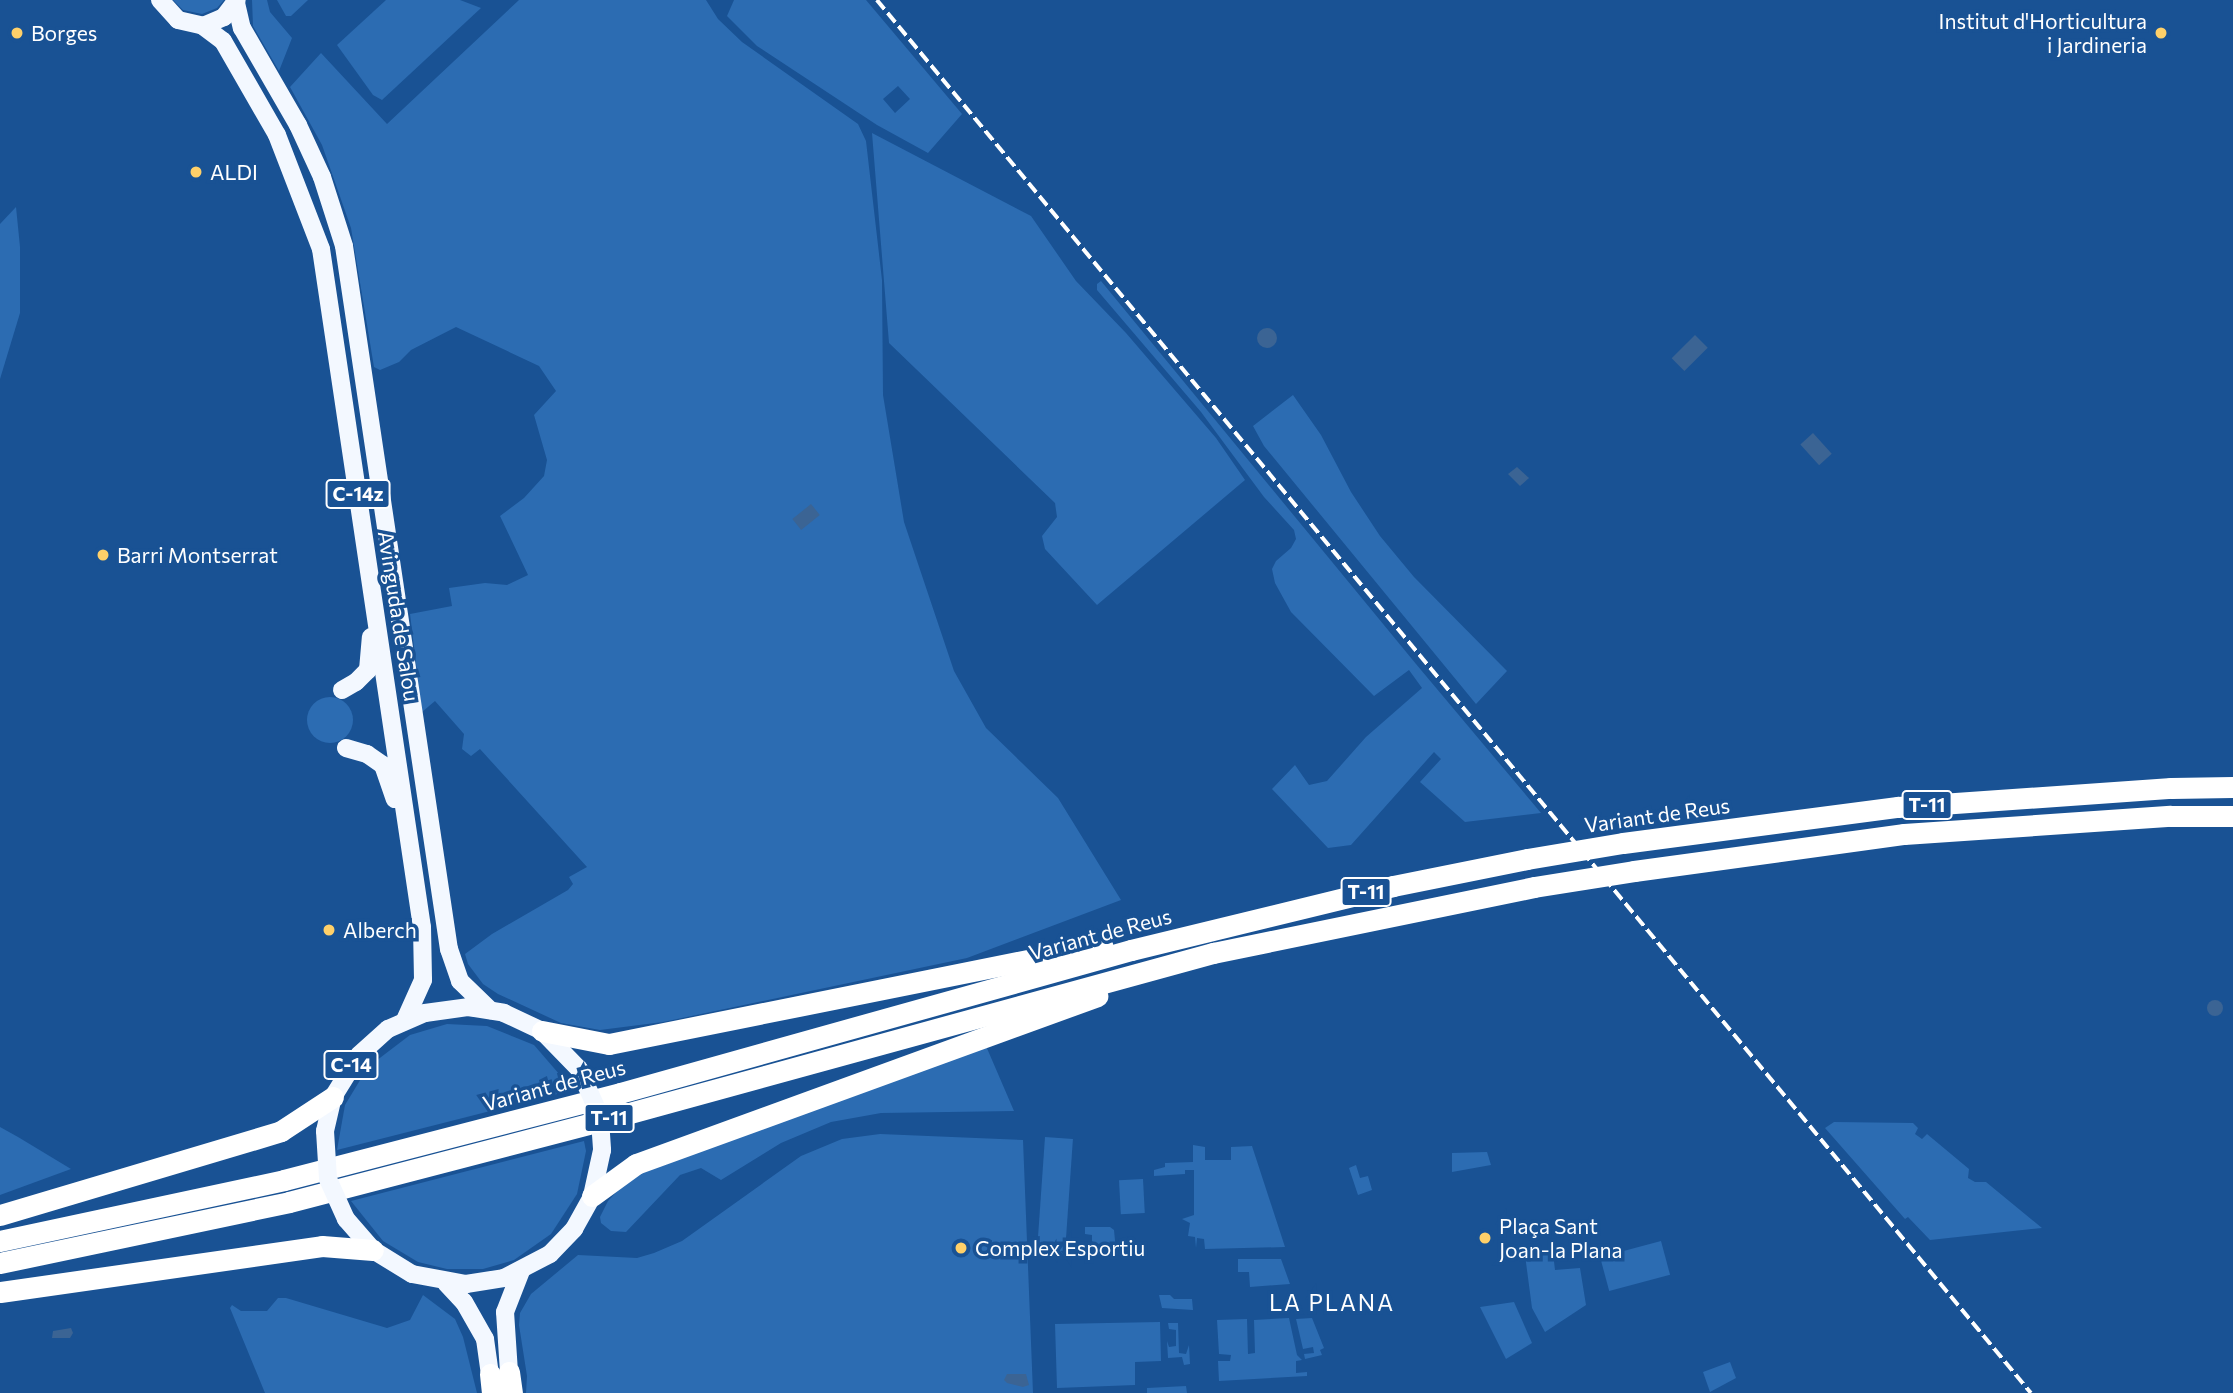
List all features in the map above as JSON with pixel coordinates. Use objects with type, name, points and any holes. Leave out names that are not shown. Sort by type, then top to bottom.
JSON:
[{"type":"highway","name":"Variant de Reus","points":[[0,1241],[284,1180],[620,1093],[1206,932],[1393,886],[1623,843],[1898,807],[2171,788],[2233,788]]},
{"type":"highway","name":"T-11","points":[[0,1263],[289,1202],[626,1114],[1213,953],[1534,887],[1904,834],[2169,816],[2233,816]]},
{"type":"highway","points":[[542,1031],[609,1044],[1128,940],[1180,927],[1206,932]]},
{"type":"highway","points":[[592,1196],[636,1164],[1142,979],[1199,965],[1213,953]]},
{"type":"highway","points":[[0,1215],[281,1131],[333,1097]]},
{"type":"highway","points":[[0,1292],[322,1246],[373,1250]]},
{"type":"main road","points":[[160,0],[178,20],[203,26],[224,17],[236,2]]},
{"type":"main road","name":"Avinguda de Salou","points":[[236,2],[242,28],[298,125],[322,177],[344,246],[443,918],[449,949],[460,981],[490,1010]]},
{"type":"main road","name":"Avinguda de Salou","points":[[203,26],[223,41],[277,135],[321,249],[422,927],[423,980],[405,1020]]},
{"type":"main road","points":[[342,690],[356,682],[368,670],[372,588]]},
{"type":"main road","points":[[346,748],[368,754],[383,765],[411,848]]},
{"type":"main road","name":"C-14","points":[[446,1008],[490,1010],[517,1018],[542,1031],[579,1069],[596,1107],[602,1150],[592,1196],[584,1213],[563,1242],[521,1271],[486,1282],[446,1283],[403,1270],[373,1250],[346,1219],[328,1179],[325,1131],[333,1097],[359,1055],[372,1041],[405,1020],[446,1008]]},
{"type":"main road","points":[[501,1383],[505,1312],[521,1271]]},
{"type":"main road","points":[[446,1283],[475,1319],[501,1383]]},
{"type":"shaded area","points":[[173,0],[224,0],[217,8],[202,14],[183,10]]},
{"type":"shaded area","points":[[252,0],[267,0],[270,12],[292,38],[279,71],[253,26]]},
{"type":"shaded area","points":[[277,0],[308,0],[291,16],[286,16]]},
{"type":"shaded area","points":[[386,0],[460,0],[481,8],[382,100],[373,95],[337,45]]},
{"type":"shaded area","points":[[519,0],[706,0],[718,19],[742,42],[858,124],[866,141],[882,280],[883,395],[904,522],[954,671],[986,728],[1058,798],[1121,900],[967,958],[663,1022],[600,1030],[561,1023],[498,994],[483,984],[468,964],[465,954],[492,934],[568,890],[573,884],[569,877],[587,867],[480,749],[471,756],[462,749],[464,734],[435,701],[422,712],[410,614],[452,606],[449,588],[485,583],[507,585],[528,575],[500,516],[524,498],[544,476],[547,460],[534,415],[556,391],[539,366],[456,327],[411,350],[399,362],[380,370],[374,367],[351,228],[322,145],[290,87],[321,53],[387,124]]},
{"type":"shaded area","points":[[734,0],[866,0],[962,114],[928,153],[877,125],[757,46],[727,16]],"holes":[[[898,86],[910,99],[895,113],[883,99]]]},
{"type":"shaded area","points":[[872,133],[1031,216],[1076,281],[1126,333],[1216,438],[1245,480],[1097,605],[1045,549],[1042,536],[1057,517],[1055,503],[889,343]]},
{"type":"shaded area","points":[[16,207],[20,247],[20,313],[0,379],[0,224]]},
{"type":"shaded area","points":[[1101,281],[1541,813],[1465,822],[1420,782],[1441,759],[1434,752],[1351,845],[1328,848],[1272,789],[1295,765],[1309,785],[1327,781],[1366,737],[1422,688],[1409,670],[1374,696],[1291,612],[1275,583],[1272,569],[1276,561],[1291,548],[1296,539],[1294,530],[1264,497],[1201,412],[1097,290],[1097,284]]},
{"type":"shaded area","points":[[1267,328],[1274,331],[1277,338],[1274,345],[1267,348],[1260,345],[1257,338],[1260,331]]},
{"type":"shaded area","points":[[1695,335],[1708,348],[1684,371],[1672,358]]},
{"type":"shaded area","points":[[1293,395],[1321,435],[1351,492],[1380,536],[1414,577],[1507,671],[1476,704],[1264,446],[1253,426]]},
{"type":"shaded area","points":[[1813,433],[1832,454],[1819,465],[1800,444]]},
{"type":"shaded area","points":[[1517,467],[1529,478],[1520,486],[1508,474]]},
{"type":"shaded area","points":[[811,504],[820,515],[801,530],[792,519]]},
{"type":"shaded area","points":[[330,697],[347,703],[353,720],[347,737],[330,743],[313,737],[307,720],[313,703]]},
{"type":"shaded area","points":[[2215,1000],[2221,1002],[2221,1014],[2215,1016],[2209,1014],[2207,1008],[2209,1002]]},
{"type":"shaded area","points":[[447,1024],[487,1026],[534,1045],[566,1082],[569,1091],[337,1150],[345,1105],[368,1067],[410,1035]]},
{"type":"shaded area","points":[[986,1046],[1014,1111],[881,1113],[831,1122],[781,1143],[721,1180],[701,1168],[680,1175],[626,1232],[611,1231],[601,1223],[600,1217],[608,1201],[635,1172]]},
{"type":"shaded area","points":[[1834,1122],[1913,1123],[1918,1128],[1915,1134],[1922,1139],[1927,1134],[1969,1169],[1968,1178],[1975,1182],[1986,1182],[2042,1228],[1930,1240],[1908,1217],[1905,1219],[1825,1128]]},
{"type":"shaded area","points":[[0,1127],[18,1137],[71,1169],[0,1195]]},
{"type":"shaded area","points":[[880,1134],[1023,1140],[1033,1393],[526,1393],[527,1376],[519,1325],[520,1313],[531,1294],[578,1255],[637,1258],[654,1253],[682,1241],[801,1156],[842,1139]]},
{"type":"shaded area","points":[[1045,1137],[1073,1139],[1065,1255],[1037,1253]]},
{"type":"shaded area","points":[[584,1141],[586,1151],[577,1194],[551,1234],[514,1260],[483,1269],[447,1269],[418,1262],[383,1241],[351,1201]]},
{"type":"shaded area","points":[[1193,1145],[1205,1147],[1205,1160],[1231,1160],[1231,1147],[1252,1146],[1285,1247],[1205,1249],[1204,1239],[1197,1238],[1196,1248],[1195,1237],[1188,1236],[1190,1223],[1182,1219],[1194,1215],[1194,1170],[1185,1170],[1185,1174],[1154,1176],[1154,1170],[1165,1167],[1165,1163],[1193,1162]]},
{"type":"shaded area","points":[[1487,1152],[1491,1165],[1452,1172],[1452,1153]]},
{"type":"shaded area","points":[[1356,1165],[1360,1178],[1368,1176],[1372,1190],[1358,1195],[1349,1168]]},
{"type":"shaded area","points":[[1143,1179],[1145,1213],[1121,1214],[1119,1180]]},
{"type":"shaded area","points":[[1085,1227],[1110,1227],[1114,1230],[1116,1251],[1092,1252],[1092,1235],[1085,1234]]},
{"type":"shaded area","points":[[1661,1241],[1670,1275],[1609,1291],[1600,1257]]},
{"type":"shaded area","points":[[1553,1253],[1555,1270],[1580,1268],[1586,1305],[1545,1332],[1532,1308],[1525,1255]]},
{"type":"shaded area","points":[[1238,1259],[1281,1259],[1290,1284],[1250,1287],[1249,1272],[1238,1272]]},
{"type":"shaded area","points":[[423,1295],[455,1319],[463,1337],[477,1393],[265,1393],[230,1308],[232,1305],[241,1311],[267,1311],[278,1298],[286,1298],[387,1328],[410,1320]]},
{"type":"shaded area","points":[[1159,1295],[1170,1295],[1174,1299],[1192,1299],[1193,1310],[1162,1308]]},
{"type":"shaded area","points":[[1514,1302],[1532,1343],[1506,1359],[1480,1307]]},
{"type":"shaded area","points":[[1289,1318],[1297,1355],[1302,1360],[1296,1361],[1296,1373],[1307,1372],[1307,1376],[1219,1381],[1218,1361],[1230,1361],[1231,1355],[1219,1354],[1217,1320],[1247,1319],[1248,1354],[1255,1353],[1254,1320]]},
{"type":"shaded area","points":[[1312,1318],[1324,1348],[1320,1350],[1322,1355],[1305,1359],[1304,1354],[1314,1353],[1313,1347],[1303,1349],[1296,1319]]},
{"type":"shaded area","points":[[1160,1322],[1161,1361],[1135,1362],[1135,1385],[1057,1388],[1055,1324]]},
{"type":"shaded area","points":[[1168,1323],[1178,1323],[1179,1353],[1186,1354],[1189,1345],[1190,1364],[1184,1365],[1182,1357],[1168,1358],[1167,1341],[1169,1347],[1176,1346],[1176,1330],[1169,1329]]},
{"type":"shaded area","points":[[71,1328],[73,1333],[70,1338],[52,1338],[53,1331]]},
{"type":"shaded area","points":[[1730,1362],[1736,1378],[1710,1392],[1703,1372]]},
{"type":"shaded area","points":[[1007,1374],[1026,1374],[1029,1385],[1023,1387],[1007,1383],[1004,1380]]},
{"type":"shaded area","points":[[1186,1386],[1187,1393],[1147,1393],[1147,1388]]},
{"type":"railway","points":[[877,0],[2031,1393]]},
{"type":"place","name":"Borges","points":[[17,33]]},
{"type":"place","name":"Institut d'Horticultura i Jardineria","points":[[2161,33]]},
{"type":"place","name":"ALDI","points":[[196,172]]},
{"type":"place","name":"Barri Montserrat","points":[[103,555]]},
{"type":"place","name":"Alberch","points":[[329,930]]},
{"type":"place","name":"Plaça Sant Joan-la Plana","points":[[1485,1238]]},
{"type":"place","name":"Complex Esportiu","points":[[961,1248]]},
{"type":"district","name":"LA PLANA","points":[[1332,1302]]}]
